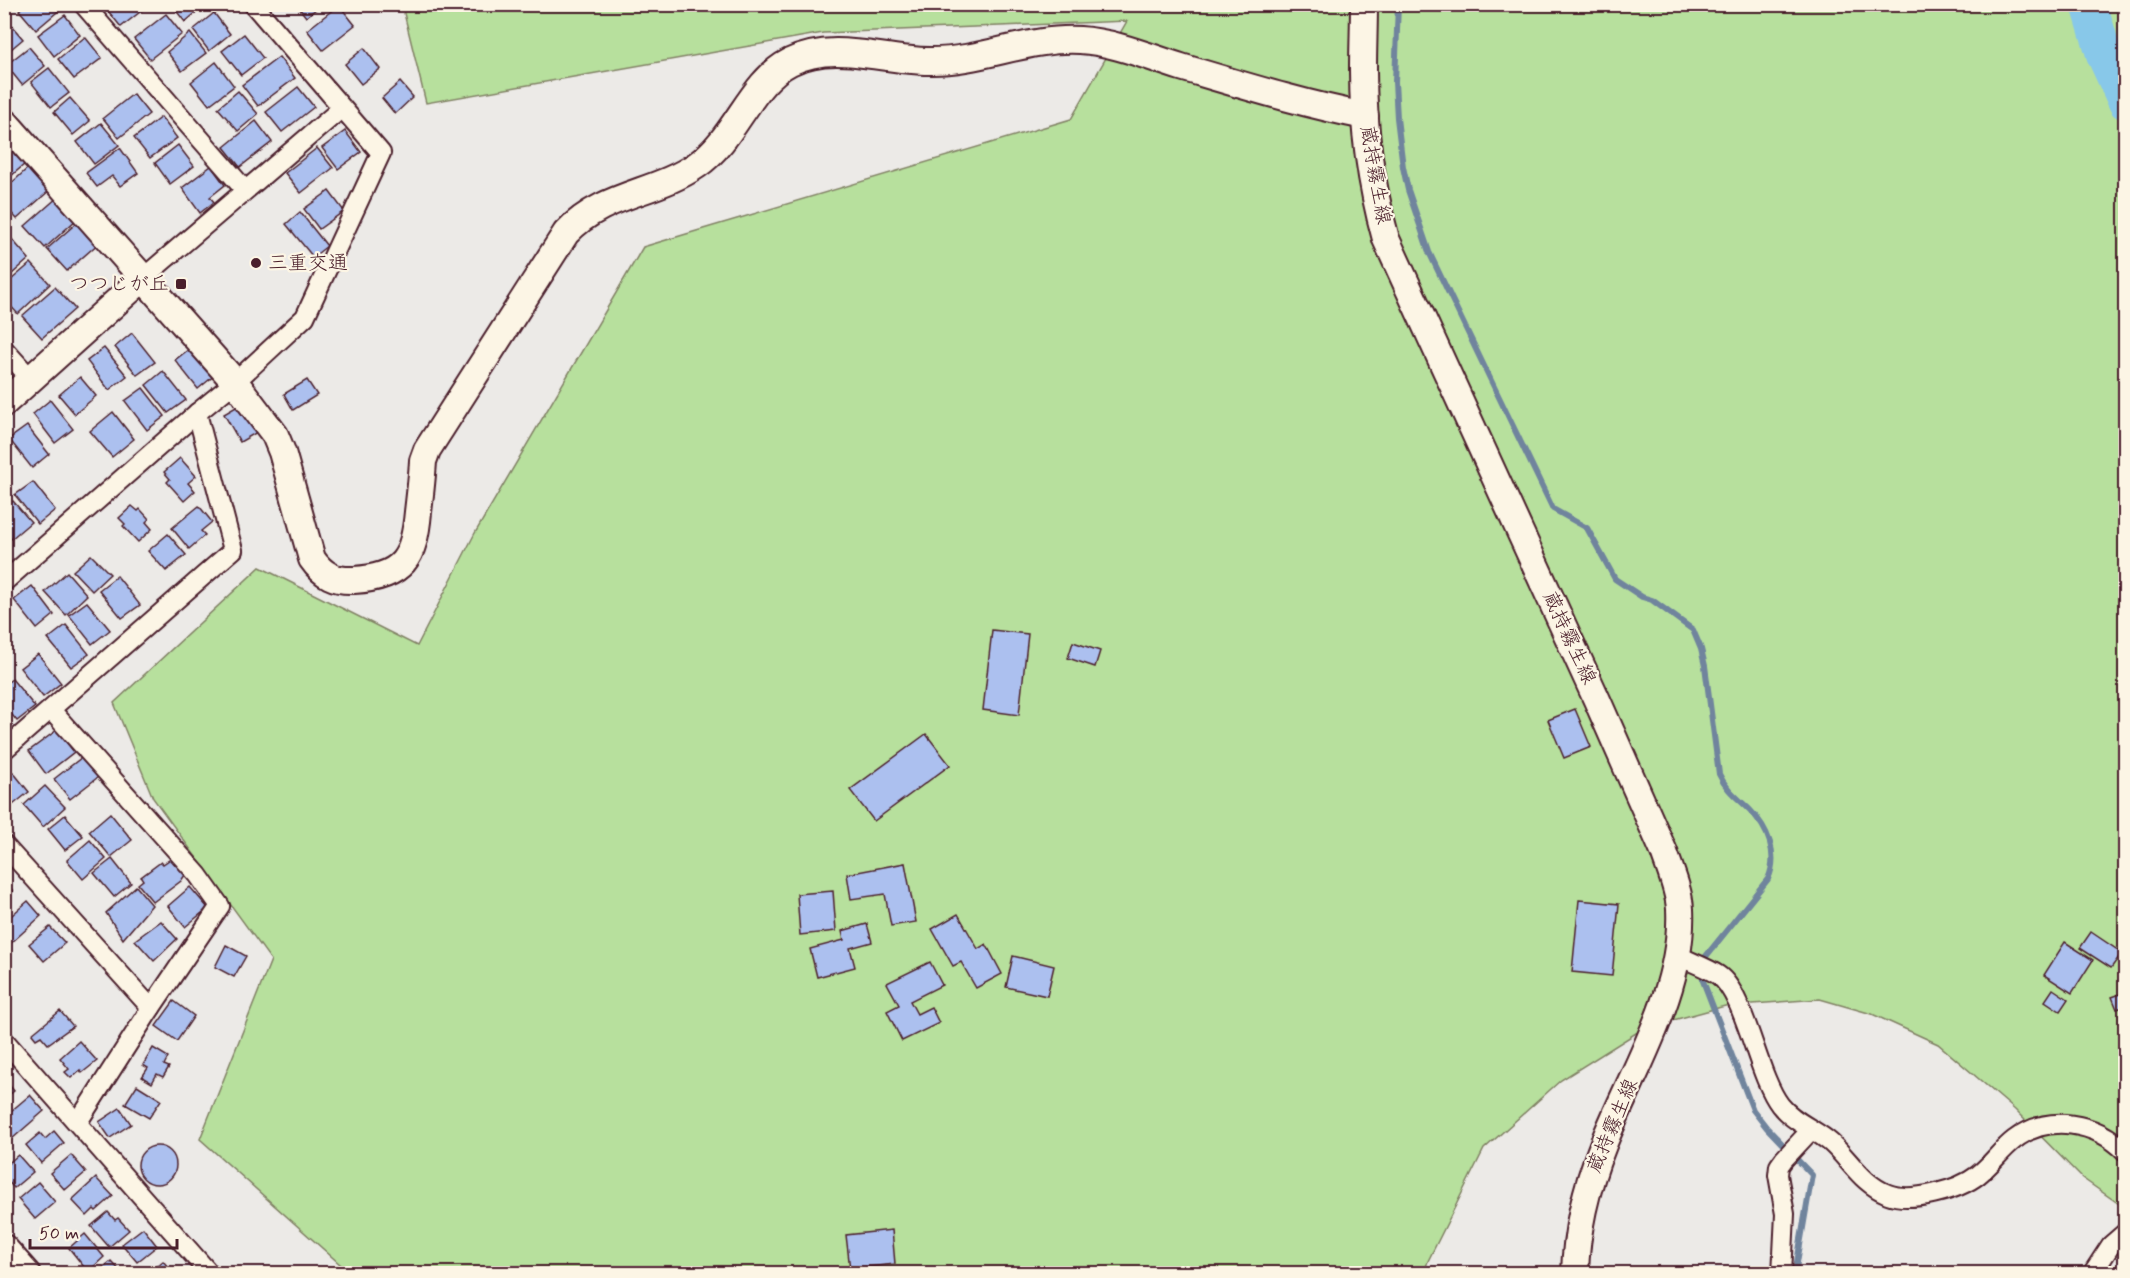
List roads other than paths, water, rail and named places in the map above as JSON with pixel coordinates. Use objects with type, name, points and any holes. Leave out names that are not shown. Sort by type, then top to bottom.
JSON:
[{"type":"street","points":[[83,4],[245,190]]},
{"type":"street","name":"蔵持霧生線","points":[[1364,4],[1365,116],[1376,200],[1386,239],[1664,852],[1673,876],[1680,907],[1683,958],[1671,979],[1638,1068],[1602,1147],[1588,1189],[1578,1241],[1575,1274]]},
{"type":"street","points":[[4,582],[235,382],[305,317],[381,153],[253,5]]},
{"type":"street","points":[[4,121],[235,382],[275,435],[282,452],[307,547],[319,569],[330,577],[343,580],[376,577],[389,573],[399,567],[411,551],[416,538],[423,461],[427,450],[566,233],[573,225],[602,205],[685,173],[707,157],[723,140],[765,81],[789,63],[818,52],[834,51],[909,60],[949,61],[986,56],[1041,41],[1080,40],[1117,47],[1315,106],[1365,116]]},
{"type":"street","points":[[4,403],[142,279],[342,108]]},
{"type":"street","points":[[4,349],[31,379]]},
{"type":"street","points":[[4,750],[233,550],[197,413]]},
{"type":"street","points":[[51,710],[198,875],[220,906],[78,1122]]},
{"type":"street","points":[[4,845],[151,1008]]},
{"type":"street","points":[[1683,958],[1718,975],[1726,982],[1761,1068],[1779,1105],[1806,1135],[1831,1143],[1876,1189],[1898,1197],[1931,1194],[1969,1180],[1988,1166],[2015,1139],[2027,1131],[2054,1123],[2084,1127],[2110,1140],[2126,1152]]},
{"type":"street","points":[[4,1040],[210,1274]]},
{"type":"street","points":[[1782,1274],[1785,1214],[1778,1175],[1784,1159],[1806,1135]]},
{"type":"street","points":[[2092,1274],[2111,1245],[2126,1233]]},
{"type":"street","points":[[4,1248],[27,1274]]},
{"type":"waterway","points":[[1398,4],[1395,82],[1403,167],[1408,190],[1429,252],[1553,509],[1587,528],[1615,579],[1642,597],[1652,600],[1693,630],[1705,666],[1719,774],[1729,789],[1756,817],[1770,842],[1772,861],[1768,879],[1703,960],[1703,981],[1753,1110],[1812,1175],[1795,1274]]},
{"type":"waterway","points":[[2089,4],[2104,54],[2126,102]]},
{"type":"place","name":"三重交通","points":[[256,263]]},
{"type":"place","name":"つつじが丘","points":[[181,284]]}]
